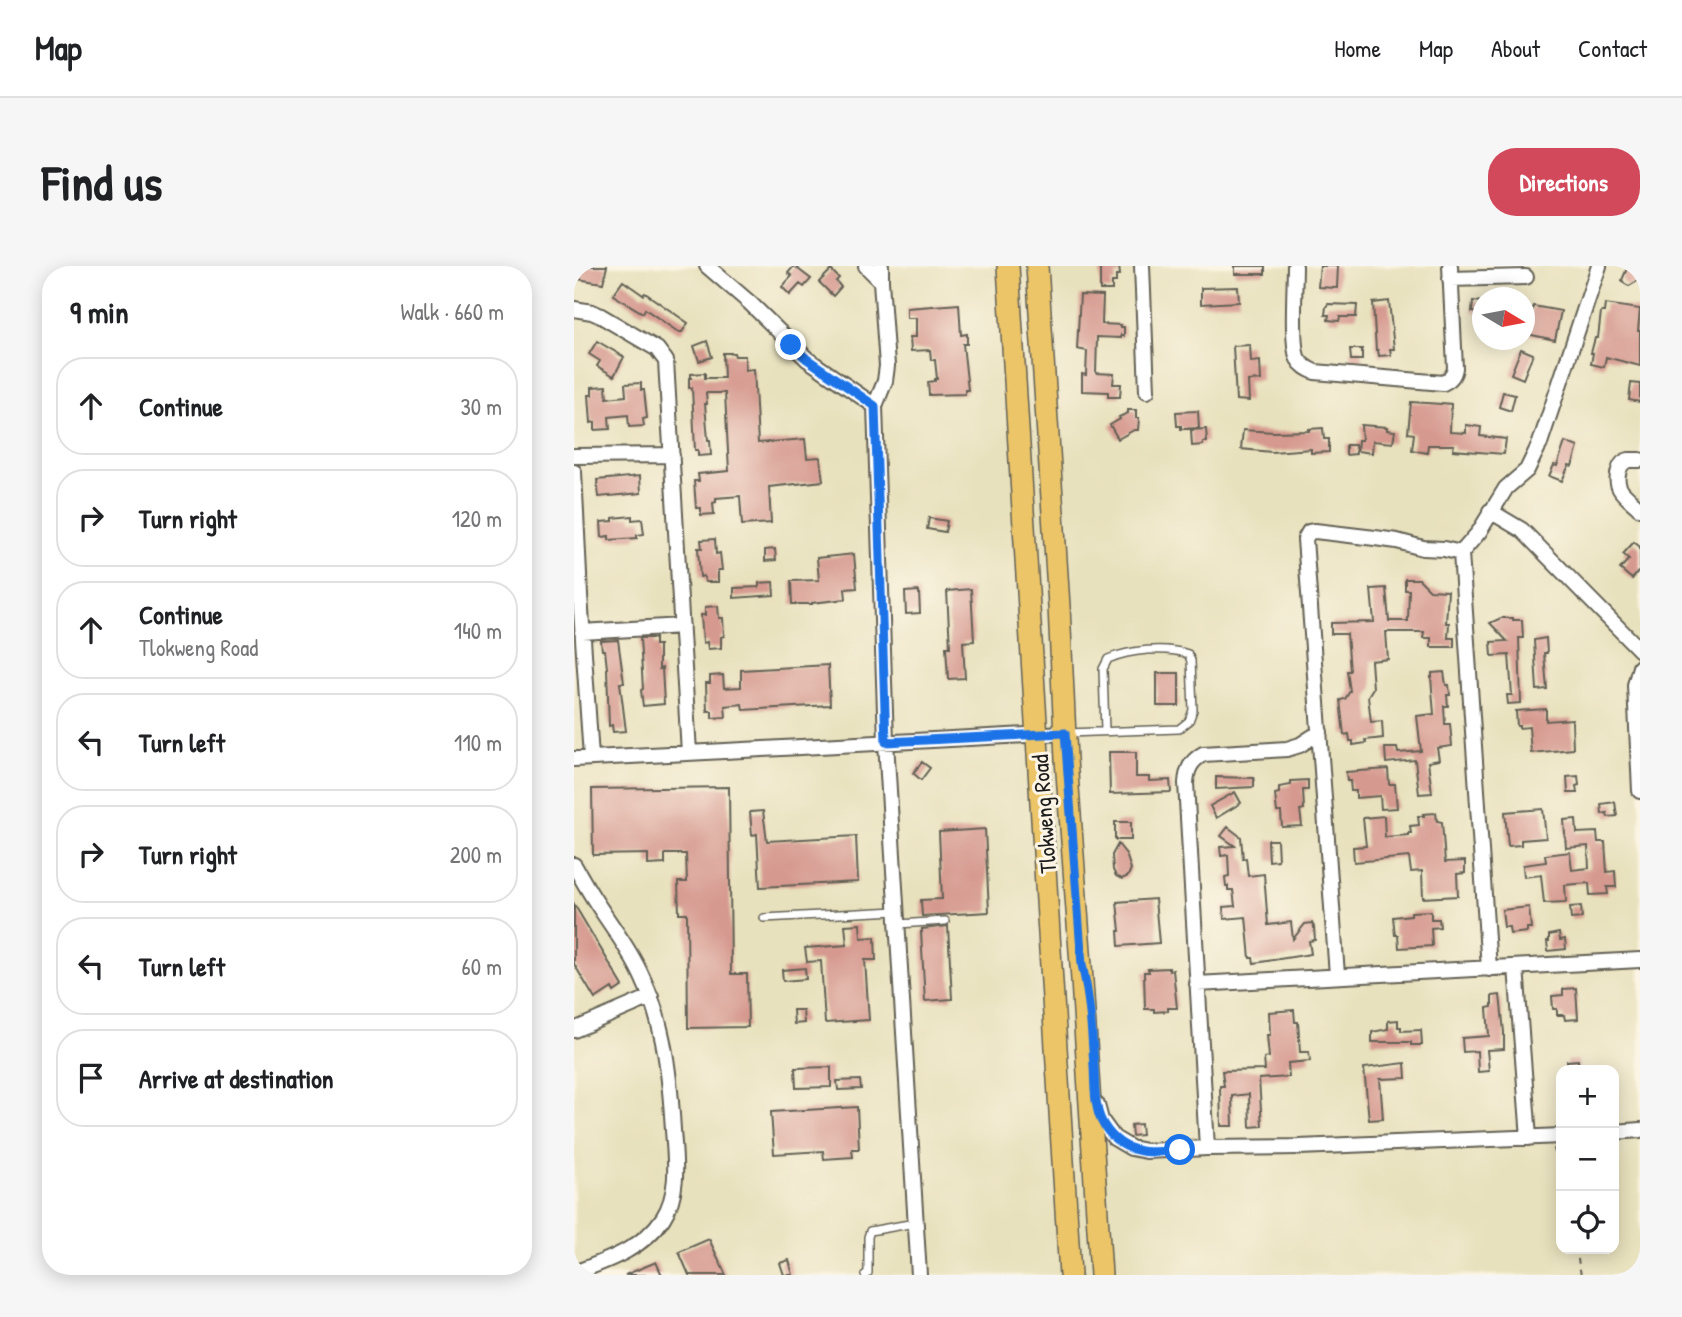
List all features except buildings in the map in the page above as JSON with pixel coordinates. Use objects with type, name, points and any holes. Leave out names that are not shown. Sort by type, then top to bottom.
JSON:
[{"type":"main road","name":"Tlokweng Road","points":[[1009,266],[1070,1275]]},
{"type":"main road","name":"Tlokweng Road","points":[[1037,266],[1101,1275]]},
{"type":"street","points":[[707,266],[807,359],[875,406]]},
{"type":"street","points":[[866,266],[881,274],[887,366],[885,380],[875,406],[886,742],[919,1275]]},
{"type":"street","points":[[1142,266],[1147,391]]},
{"type":"street","points":[[1295,266],[1295,344],[1299,362],[1306,368],[1315,372],[1443,383],[1455,373],[1450,272],[1526,277]]},
{"type":"street","points":[[1489,969],[1461,553],[1479,532],[1506,488],[1527,470],[1540,443],[1599,266]]},
{"type":"street","points":[[574,309],[601,316],[651,345],[666,361],[689,752]]},
{"type":"street","points":[[574,456],[673,454]]},
{"type":"street","points":[[1640,460],[1623,463],[1618,481],[1620,489],[1640,509]]},
{"type":"street","points":[[574,472],[577,596],[591,757]]},
{"type":"street","points":[[1490,511],[1522,530],[1640,650]]},
{"type":"street","points":[[1337,975],[1305,539],[1309,532],[1315,531],[1353,534],[1461,553]]},
{"type":"street","points":[[582,632],[682,626]]},
{"type":"street","points":[[1640,667],[1635,685],[1640,790]]},
{"type":"street","points":[[1207,1148],[1186,783],[1190,765],[1203,754],[1292,748],[1320,732]]},
{"type":"street","points":[[574,759],[1065,733]]},
{"type":"street","points":[[574,866],[622,940],[651,998],[670,1081],[675,1164],[674,1191],[663,1217],[648,1236],[622,1254],[574,1273]]},
{"type":"street","points":[[1197,984],[1640,960]]},
{"type":"street","points":[[1082,965],[1092,1035],[1097,1105],[1101,1120],[1117,1140],[1137,1150],[1160,1152],[1556,1136]]},
{"type":"street","points":[[1516,967],[1529,1138]]},
{"type":"street","points":[[574,1030],[651,998]]},
{"type":"street","points":[[1619,1132],[1640,1130]]},
{"type":"lane","points":[[1065,733],[1179,729],[1189,720],[1193,710],[1191,661],[1188,654],[1175,649],[1123,653],[1108,659],[1103,669],[1105,731]]},
{"type":"lane","points":[[764,918],[897,917],[945,921]]},
{"type":"lane","points":[[865,1275],[870,1231],[915,1223]]},
{"type":"path","points":[[1577,1254],[1581,1275]]},
{"type":"route","points":[[791,345],[875,406],[886,742],[1065,733],[1082,965],[1092,1035],[1097,1105],[1101,1120],[1114,1138],[1130,1148],[1160,1152],[1180,1150]]}]
